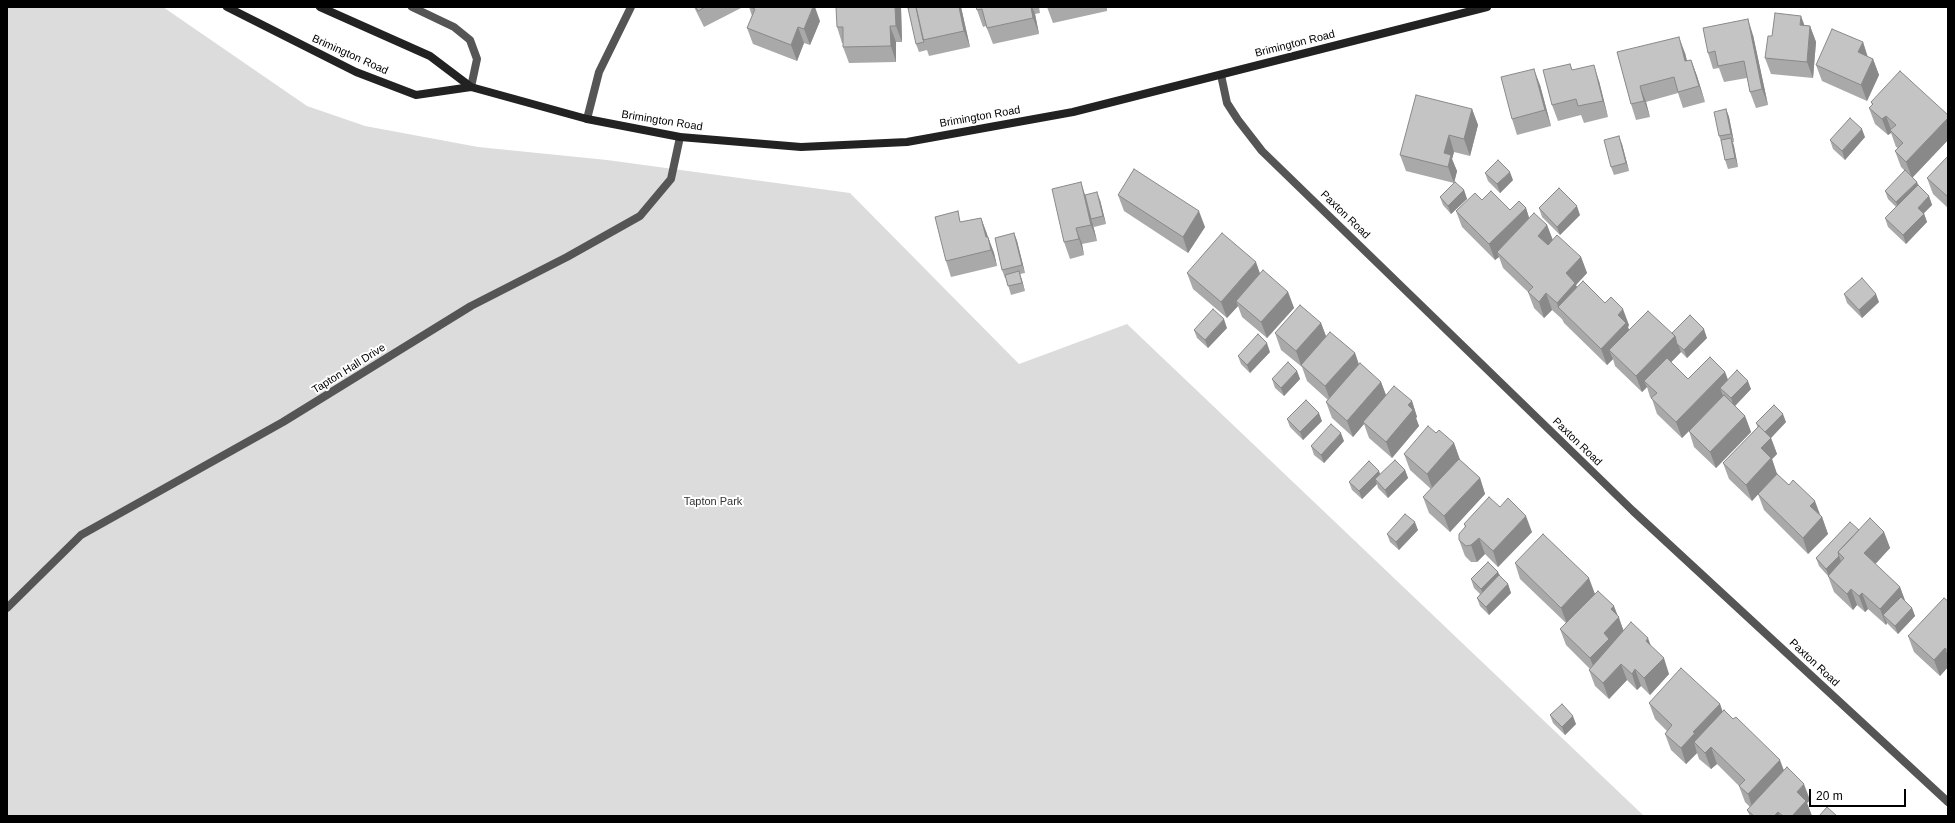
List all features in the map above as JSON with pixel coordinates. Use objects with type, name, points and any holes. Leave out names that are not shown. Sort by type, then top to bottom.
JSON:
[{"type":"main road","name":"Brimington Road","points":[[226,7],[356,72],[416,95],[471,87]]},
{"type":"main road","name":"Brimington Road","points":[[320,7],[430,56],[471,87],[587,119],[680,137],[801,147],[907,142],[1073,112],[1487,7]]},
{"type":"street","points":[[412,7],[454,27],[470,40],[478,59],[471,87]]},
{"type":"street","points":[[587,119],[599,72],[631,7]]},
{"type":"street","name":"Paxton Road","points":[[1221,75],[1227,103],[1262,151],[1633,511],[1948,802]]},
{"type":"street","name":"Tapton Hall Drive","points":[[7,608],[81,535],[283,422],[471,306],[567,257],[640,216],[671,179],[680,137]]},
{"type":"green space","name":"Tapton Park","points":[[7,7],[163,7],[307,106],[365,126],[478,147],[607,160],[850,193],[1019,364],[1127,324],[1644,816],[7,816]]},
{"type":"building","points":[[696,7],[705,7],[698,11]]},
{"type":"building","points":[[749,7],[813,7],[804,29],[798,27],[791,45],[747,28],[755,9]]},
{"type":"building","points":[[836,7],[895,7],[896,26],[890,26],[891,46],[843,47],[843,27],[837,27]]},
{"type":"building","points":[[916,7],[924,42],[916,44],[908,8]]},
{"type":"building","points":[[916,7],[959,7],[964,31],[923,40]]},
{"type":"building","points":[[976,7],[1031,7],[1033,18],[987,28],[982,9],[977,10]]},
{"type":"building","points":[[1775,13],[1801,16],[1800,25],[1810,26],[1807,62],[1765,58],[1768,36],[1772,36]]},
{"type":"building","points":[[1748,19],[1762,89],[1750,92],[1744,61],[1718,66],[1715,51],[1708,53],[1703,28]]},
{"type":"building","points":[[1832,29],[1863,42],[1858,52],[1873,59],[1861,85],[1816,65]]},
{"type":"building","points":[[1679,37],[1685,61],[1691,60],[1699,86],[1678,92],[1674,77],[1640,86],[1644,101],[1631,104],[1617,52]]},
{"type":"building","points":[[1570,64],[1572,70],[1594,65],[1603,101],[1578,106],[1576,99],[1552,105],[1543,70]]},
{"type":"building","points":[[1534,69],[1545,110],[1512,119],[1501,77]]},
{"type":"building","points":[[1900,71],[1948,115],[1948,118],[1906,162],[1895,151],[1903,143],[1890,130],[1896,125],[1886,116],[1882,119],[1869,108],[1873,104],[1871,102]]},
{"type":"building","points":[[1416,95],[1472,109],[1464,139],[1449,135],[1444,153],[1451,155],[1448,167],[1400,155]]},
{"type":"building","points":[[1726,109],[1731,134],[1719,136],[1714,112]]},
{"type":"building","points":[[1850,118],[1862,129],[1842,151],[1830,140]]},
{"type":"building","points":[[1619,136],[1626,163],[1611,167],[1604,140]]},
{"type":"building","points":[[1731,138],[1735,158],[1725,160],[1721,140]]},
{"type":"building","points":[[1948,156],[1948,197],[1927,178]]},
{"type":"building","points":[[1498,160],[1510,172],[1497,184],[1485,173]]},
{"type":"building","points":[[1134,169],[1199,211],[1183,237],[1118,195]]},
{"type":"building","points":[[1905,170],[1917,182],[1896,202],[1885,191]]},
{"type":"building","points":[[1081,182],[1091,225],[1076,228],[1079,239],[1064,242],[1052,189]]},
{"type":"building","points":[[1455,182],[1464,190],[1448,206],[1440,197]]},
{"type":"building","points":[[1918,185],[1929,196],[1918,208],[1924,214],[1903,235],[1885,218]]},
{"type":"building","points":[[1559,188],[1577,206],[1557,227],[1539,208]]},
{"type":"building","points":[[1491,191],[1510,210],[1519,201],[1526,208],[1489,244],[1456,211],[1475,193],[1482,200]]},
{"type":"building","points":[[1097,192],[1103,216],[1091,219],[1085,195]]},
{"type":"building","points":[[958,211],[960,222],[981,218],[991,250],[946,261],[935,217]]},
{"type":"building","points":[[1534,213],[1547,225],[1538,236],[1548,245],[1557,235],[1581,257],[1566,273],[1575,283],[1557,303],[1546,293],[1539,302],[1528,292],[1533,287],[1497,252]]},
{"type":"building","points":[[1014,233],[1022,265],[1002,270],[995,238]]},
{"type":"building","points":[[1222,233],[1256,262],[1221,302],[1187,273]]},
{"type":"building","points":[[1263,270],[1288,292],[1261,322],[1236,301]]},
{"type":"building","points":[[1019,271],[1022,283],[1008,286],[1005,275]]},
{"type":"building","points":[[1862,278],[1876,294],[1859,310],[1844,294]]},
{"type":"building","points":[[1583,281],[1605,303],[1611,297],[1623,309],[1618,315],[1626,323],[1601,349],[1558,307]]},
{"type":"building","points":[[1300,305],[1321,323],[1296,351],[1275,333]]},
{"type":"building","points":[[1213,309],[1224,319],[1205,340],[1194,330]]},
{"type":"building","points":[[1648,311],[1675,336],[1636,376],[1609,350]]},
{"type":"building","points":[[1690,315],[1704,329],[1684,350],[1677,344],[1675,336],[1672,333]]},
{"type":"building","points":[[1330,332],[1355,353],[1325,386],[1301,365]]},
{"type":"building","points":[[1258,334],[1267,343],[1247,365],[1238,356]]},
{"type":"building","points":[[1710,357],[1725,372],[1676,422],[1651,398],[1657,393],[1644,381],[1667,358],[1688,379]]},
{"type":"building","points":[[1288,362],[1297,371],[1281,388],[1272,379]]},
{"type":"building","points":[[1360,363],[1381,382],[1347,421],[1326,402]]},
{"type":"building","points":[[1737,370],[1748,381],[1731,398],[1720,388]]},
{"type":"building","points":[[1394,386],[1412,401],[1408,405],[1413,410],[1386,442],[1363,422]]},
{"type":"building","points":[[1724,395],[1745,416],[1710,452],[1689,431]]},
{"type":"building","points":[[1306,400],[1319,413],[1300,432],[1287,419]]},
{"type":"building","points":[[1774,405],[1783,414],[1765,432],[1756,423]]},
{"type":"building","points":[[1331,424],[1341,433],[1321,455],[1311,446]]},
{"type":"building","points":[[1428,426],[1436,433],[1439,430],[1454,443],[1427,474],[1404,454]]},
{"type":"building","points":[[1759,426],[1771,438],[1761,448],[1771,458],[1746,485],[1723,463]]},
{"type":"building","points":[[1459,459],[1480,478],[1444,516],[1423,497]]},
{"type":"building","points":[[1395,460],[1405,470],[1385,490],[1375,479]]},
{"type":"building","points":[[1369,461],[1379,471],[1359,491],[1349,482]]},
{"type":"building","points":[[1777,474],[1789,485],[1793,480],[1815,501],[1810,506],[1822,517],[1803,538],[1758,494]]},
{"type":"building","points":[[1489,497],[1500,507],[1508,498],[1526,516],[1493,551],[1479,538],[1471,545],[1466,546],[1459,540],[1459,534],[1466,526],[1464,524]]},
{"type":"building","points":[[1405,514],[1415,522],[1396,542],[1387,534]]},
{"type":"building","points":[[1870,518],[1884,532],[1864,553],[1900,587],[1880,609],[1862,593],[1859,596],[1851,589],[1847,594],[1828,576],[1844,558],[1838,552]]},
{"type":"building","points":[[1850,522],[1859,530],[1838,552],[1839,556],[1826,569],[1816,558]]},
{"type":"building","points":[[1543,534],[1589,578],[1561,608],[1515,563]]},
{"type":"building","points":[[1488,562],[1498,572],[1481,589],[1471,579]]},
{"type":"building","points":[[1499,575],[1508,584],[1486,607],[1477,598]]},
{"type":"building","points":[[1598,591],[1614,606],[1611,609],[1619,617],[1604,633],[1609,639],[1590,658],[1560,629]]},
{"type":"building","points":[[1901,597],[1912,608],[1895,626],[1883,615]]},
{"type":"building","points":[[1944,598],[1948,601],[1948,651],[1945,648],[1934,660],[1908,636]]},
{"type":"building","points":[[1631,622],[1648,638],[1646,641],[1664,658],[1644,678],[1635,669],[1632,674],[1621,664],[1603,683],[1589,670]]},
{"type":"building","points":[[1681,668],[1720,704],[1693,732],[1695,733],[1681,748],[1665,734],[1672,725],[1649,703]]},
{"type":"building","points":[[1562,704],[1573,716],[1562,727],[1550,715]]},
{"type":"building","points":[[1724,710],[1733,719],[1736,717],[1780,760],[1748,794],[1739,786],[1745,780],[1711,747],[1705,753],[1694,742]]},
{"type":"building","points":[[1787,767],[1804,784],[1797,792],[1806,801],[1792,816],[1783,816],[1778,812],[1774,816],[1754,816],[1747,810]]},
{"type":"building","points":[[1827,807],[1837,816],[1819,816]]}]
